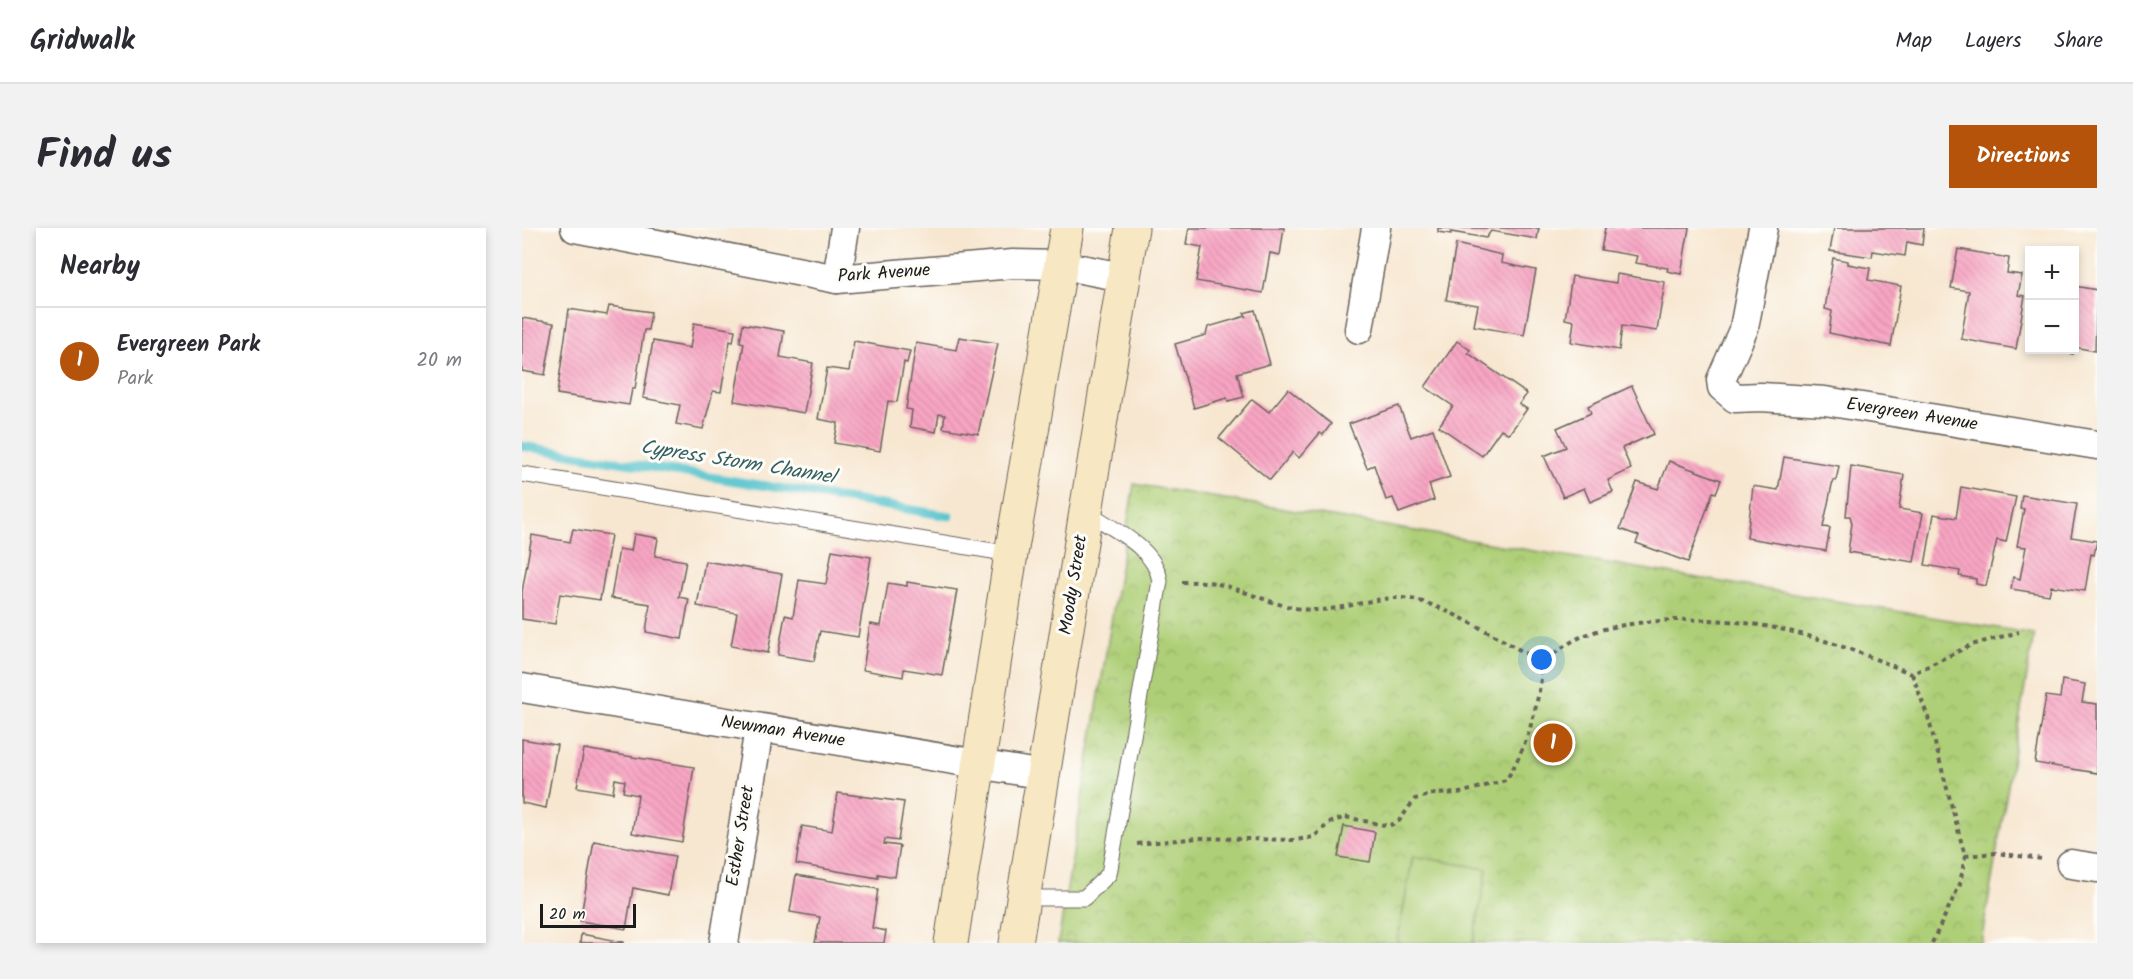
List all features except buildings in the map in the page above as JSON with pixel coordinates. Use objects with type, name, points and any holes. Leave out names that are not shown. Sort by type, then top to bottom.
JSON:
[{"type":"main road","points":[[951,943],[1011,554],[1067,228]]},
{"type":"main road","name":"Moody Street","points":[[1016,943],[1132,228]]},
{"type":"street","name":"Park Avenue","points":[[575,228],[837,279],[1013,264],[1060,265],[1124,277]]},
{"type":"street","points":[[837,279],[845,228]]},
{"type":"street","points":[[1359,329],[1376,228]]},
{"type":"street","name":"Evergreen Avenue","points":[[1762,228],[1744,328],[1721,380],[1722,387],[1728,394],[1735,398],[1761,397],[1825,401],[2097,445]]},
{"type":"street","name":"Newman Avenue","points":[[522,687],[759,729],[1044,775]]},
{"type":"street","name":"Esther Street","points":[[724,943],[759,729]]},
{"type":"lane","points":[[522,474],[1011,554]]},
{"type":"lane","points":[[1024,898],[1084,898],[1109,874],[1160,581],[1158,567],[1148,553],[1086,511]]},
{"type":"path","points":[[1160,581],[1217,583],[1277,605],[1304,610],[1332,610],[1390,599],[1411,599],[1464,621],[1543,663]]},
{"type":"path","points":[[1114,847],[1199,838],[1295,840],[1314,837],[1329,823],[1345,817],[1389,826],[1399,821],[1415,799],[1433,794],[1460,793],[1506,780],[1514,768],[1536,706],[1543,663],[1569,643],[1601,630],[1627,624],[1693,618],[1730,619],[1796,631],[1912,674],[1971,645],[2019,632]]},
{"type":"path","points":[[1912,674],[1928,717],[1965,856],[1960,884],[1932,943]]},
{"type":"path","points":[[1965,856],[1996,853],[2084,866]]},
{"type":"green space","points":[[1134,484],[2034,634],[1981,943],[1058,943]]},
{"type":"green space","points":[[1413,856],[1487,869],[1473,943],[1397,943]]},
{"type":"waterway","name":"Cypress Storm Channel","points":[[522,446],[949,516]]},
{"type":"place","name":"Evergreen Park","points":[[1553,743]]}]
